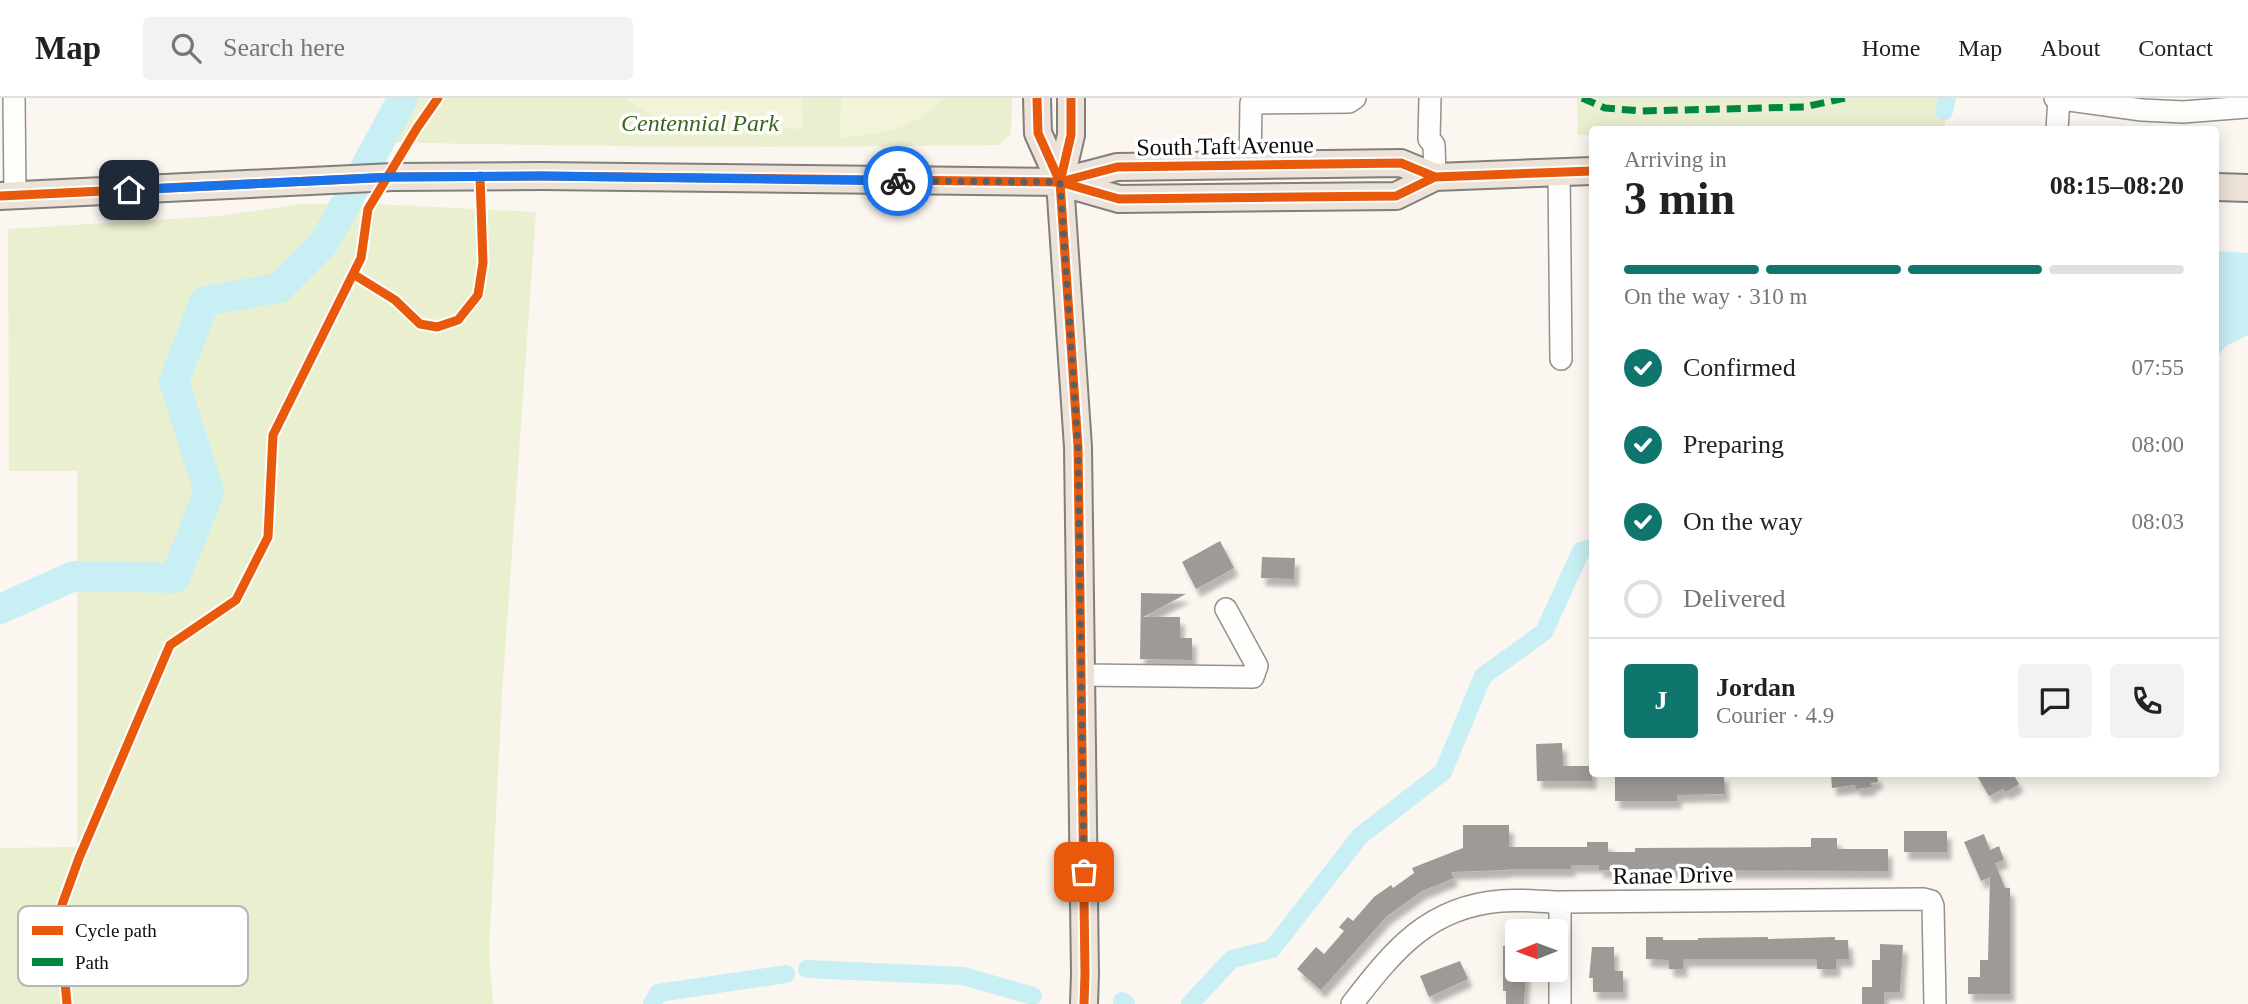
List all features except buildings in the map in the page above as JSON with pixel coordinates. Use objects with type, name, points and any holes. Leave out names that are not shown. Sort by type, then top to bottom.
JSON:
[{"type":"main road","points":[[1037,98],[1038,133],[1060,182]]},
{"type":"main road","points":[[1071,98],[1071,135],[1060,182],[1078,447],[1084,1004]]},
{"type":"main road","name":"South Taft Avenue","points":[[1060,182],[1117,166],[1401,163],[1435,177]]},
{"type":"main road","name":"South Taft Avenue","points":[[1060,182],[1119,200],[1396,196],[1435,177],[1589,172]]},
{"type":"main road","points":[[8,196],[393,177],[542,176],[1060,182]]},
{"type":"main road","points":[[2219,187],[2248,188]]},
{"type":"street","points":[[8,196],[14,98]]},
{"type":"street","points":[[1250,165],[1251,101],[1349,102],[1355,98]]},
{"type":"street","points":[[1430,98],[1429,139],[1434,145],[1435,177]]},
{"type":"street","points":[[1434,145],[1442,139],[1442,98]]},
{"type":"street","points":[[2057,126],[2057,98],[2142,110],[2183,112],[2248,107]]},
{"type":"street","points":[[1559,172],[1561,359]]},
{"type":"street","points":[[1081,675],[1253,677],[1257,666],[1226,608]]},
{"type":"street","name":"Ranae Drive","points":[[1352,1004],[1380,967],[1431,921],[1448,912],[1480,904],[1503,901],[1923,899],[1931,901],[1933,906],[1935,1004]]},
{"type":"street","points":[[1560,902],[1560,1004]]},
{"type":"green space","name":"Centennial Park","points":[[412,98],[1012,98],[1011,134],[999,145],[694,146],[388,142]]},
{"type":"green space","points":[[626,98],[802,98],[803,129],[668,126]]},
{"type":"green space","points":[[841,98],[945,98],[921,117],[897,128],[840,138]]},
{"type":"green space","points":[[1577,98],[1950,98],[1945,126],[1589,126],[1589,135],[1578,135]]},
{"type":"green space","points":[[302,204],[377,204],[536,212],[502,694],[489,953],[493,1004],[0,1004],[0,848],[77,847],[77,471],[9,471],[8,229],[219,216]]},
{"type":"water","points":[[2219,251],[2248,253],[2248,335],[2226,346],[2219,354]]},
{"type":"waterway","points":[[0,609],[74,576],[175,578],[209,492],[174,381],[205,301],[279,288],[324,243],[403,98]]},
{"type":"waterway","points":[[1944,111],[1947,98]]},
{"type":"waterway","points":[[1190,1004],[1232,959],[1272,949],[1360,836],[1443,772],[1483,676],[1544,632],[1581,551],[1589,549]]},
{"type":"waterway","points":[[807,969],[963,976],[1033,996]]},
{"type":"waterway","points":[[652,1004],[658,993],[786,974]]},
{"type":"waterway","points":[[1122,1001],[1126,1004]]},
{"type":"marked path","points":[[1582,98],[1605,108],[1641,111],[1804,107],[1845,98]]},
{"type":"cycle path","points":[[62,906],[79,858],[170,645],[236,600],[268,537],[273,435],[361,258],[368,209],[438,98]]},
{"type":"cycle path","points":[[1037,98],[1038,133],[1060,182]]},
{"type":"cycle path","points":[[1071,98],[1071,135],[1060,182],[1078,447],[1084,1004]]},
{"type":"cycle path","points":[[1060,182],[1117,167],[1401,163],[1435,177]]},
{"type":"cycle path","points":[[0,196],[393,177],[542,176],[1060,182],[1119,199],[1396,196],[1435,177],[1589,171]]},
{"type":"cycle path","points":[[353,274],[395,300],[420,324],[437,327],[458,320],[478,295],[483,263],[480,176]]},
{"type":"cycle path","points":[[65,986],[67,1004]]},
{"type":"way so far","points":[[898,181],[1060,182],[1078,447],[1084,872]]},
{"type":"route","points":[[129,190],[393,177],[542,176],[898,181]]}]
